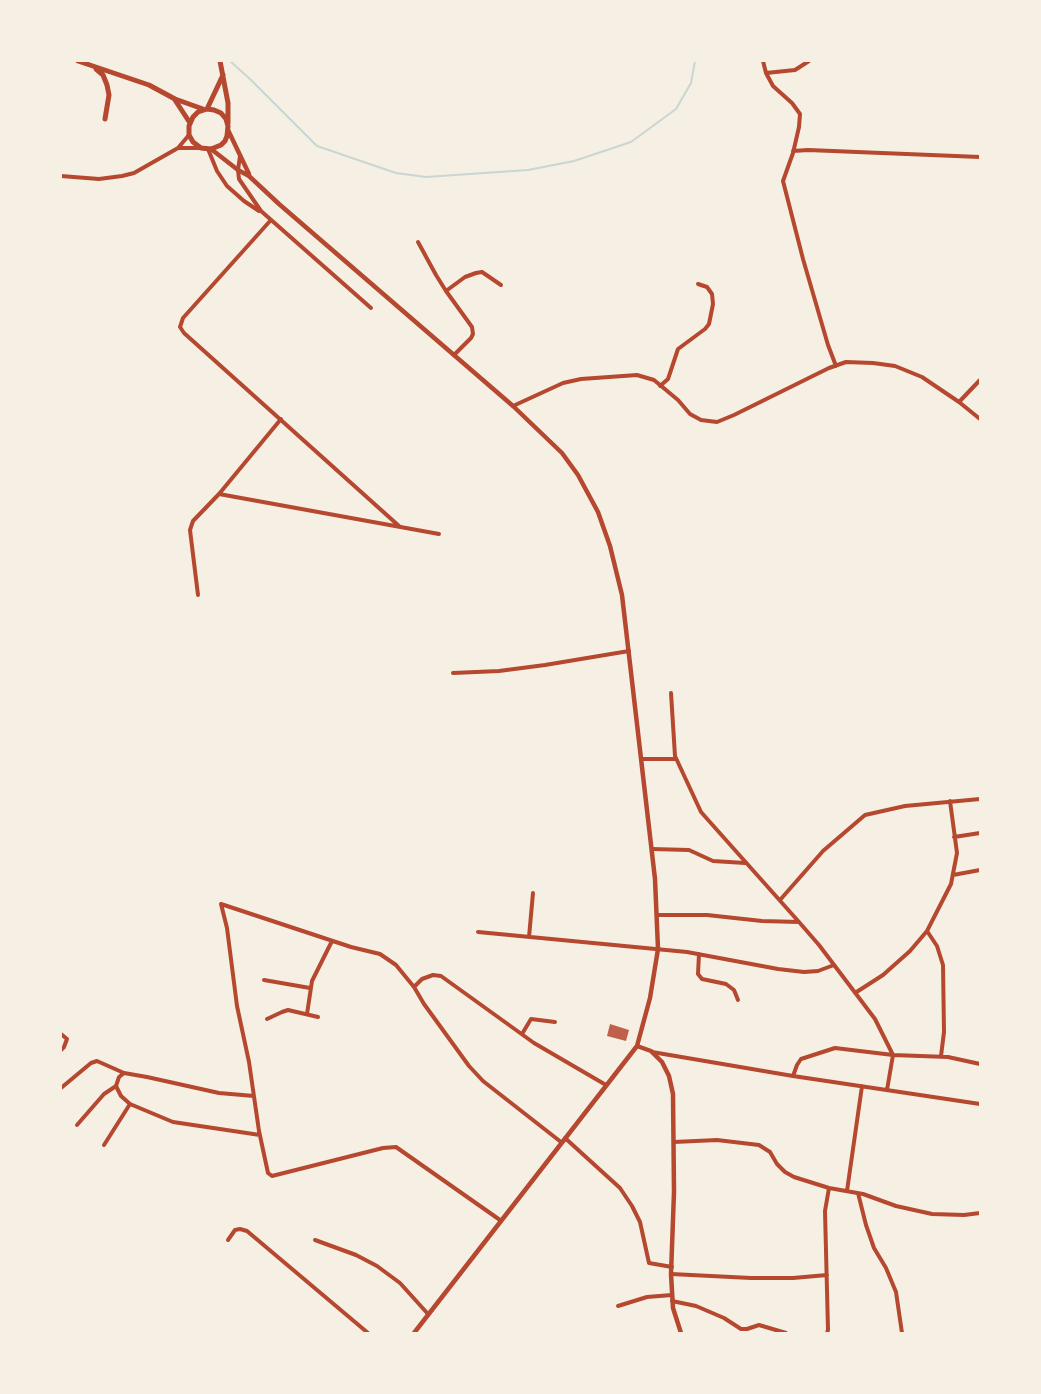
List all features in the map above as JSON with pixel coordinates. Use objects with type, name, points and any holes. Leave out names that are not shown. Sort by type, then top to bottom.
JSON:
[{"type":"main road","points":[[78,61],[149,85],[175,99],[221,113],[226,119],[228,128]]},
{"type":"main road","points":[[220,62],[223,75],[228,103],[227,136],[221,145],[209,149],[201,148],[193,142],[190,135],[190,122],[198,112],[205,109],[223,75]]},
{"type":"main road","points":[[94,67],[102,75],[107,85],[109,96],[104,119]]},
{"type":"main road","points":[[175,99],[190,122]]},
{"type":"street","points":[[763,61],[766,73],[773,86],[792,103],[800,114],[793,151],[783,180],[803,259],[836,366]]},
{"type":"street","points":[[766,73],[795,70],[808,61]]},
{"type":"street","points":[[228,128],[249,176]]},
{"type":"street","points":[[61,176],[99,179],[134,173],[178,148],[190,135]]},
{"type":"street","points":[[178,148],[201,148]]},
{"type":"street","points":[[209,149],[249,176],[513,406],[562,453],[578,475],[598,512],[618,572],[622,595],[655,879],[658,949],[650,998],[637,1046],[414,1333]]},
{"type":"street","points":[[209,149],[217,171],[227,186],[244,201],[261,212]]},
{"type":"street","points":[[793,151],[980,157]]},
{"type":"street","points":[[240,156],[239,179],[261,212],[371,308]]},
{"type":"street","points":[[270,221],[183,318],[180,327],[184,333],[399,526]]},
{"type":"street","points":[[418,242],[446,292],[472,326],[473,334],[471,338],[454,355]]},
{"type":"street","points":[[446,292],[465,277],[476,272],[482,272],[501,285]]},
{"type":"street","points":[[660,386],[668,379],[678,349],[709,324],[713,304],[712,294],[707,287],[698,284]]},
{"type":"street","points":[[513,406],[564,383],[581,379],[637,375],[654,380],[678,400],[690,414],[702,420],[717,422],[828,368],[846,362],[895,366],[922,378],[959,402],[980,419]]},
{"type":"street","points":[[959,402],[980,380]]},
{"type":"street","points":[[198,595],[190,530],[193,521],[219,494],[281,419]]},
{"type":"street","points":[[219,494],[439,534]]},
{"type":"street","points":[[452,673],[499,671],[629,651]]},
{"type":"street","points":[[671,693],[675,756],[700,812],[799,922],[875,1019],[893,1055],[887,1090]]},
{"type":"street","points":[[642,759],[676,759]]},
{"type":"street","points":[[780,900],[823,851],[865,815],[905,806],[980,799]]},
{"type":"street","points":[[855,993],[883,975],[910,951],[927,930],[951,884],[956,853],[950,801]]},
{"type":"street","points":[[954,837],[980,833]]},
{"type":"street","points":[[652,850],[689,850],[713,861],[746,863]]},
{"type":"street","points":[[953,875],[980,870]]},
{"type":"street","points":[[529,937],[533,894]]},
{"type":"street","points":[[500,1220],[396,1147],[383,1148],[272,1176],[268,1173],[249,1062],[237,1006],[227,928],[221,904],[350,948],[380,954],[396,965],[414,987],[424,1004],[469,1066],[483,1081],[561,1142]]},
{"type":"street","points":[[656,915],[707,915],[762,921],[799,922]]},
{"type":"street","points":[[927,930],[937,946],[943,965],[944,1032],[941,1056]]},
{"type":"street","points":[[478,932],[699,954],[778,970],[804,972],[834,965]]},
{"type":"street","points":[[307,1014],[312,981],[332,942]]},
{"type":"street","points":[[699,954],[698,974],[702,979],[726,984],[734,990],[738,1000]]},
{"type":"street","points":[[414,987],[422,979],[433,975],[441,976],[534,1043],[606,1085]]},
{"type":"street","points":[[264,980],[310,988]]},
{"type":"street","points":[[267,1019],[288,1010],[318,1017]]},
{"type":"street","points":[[522,1034],[531,1019],[555,1022]]},
{"type":"street","points":[[61,1034],[67,1039],[61,1050]]},
{"type":"street","points":[[637,1046],[652,1052],[793,1076],[980,1104]]},
{"type":"street","points":[[793,1076],[801,1059],[835,1048],[893,1055],[941,1056],[980,1064]]},
{"type":"street","points":[[652,1052],[662,1062],[669,1076],[673,1094],[674,1142],[671,1274],[673,1308],[681,1333]]},
{"type":"street","points":[[61,1088],[91,1063],[97,1061],[124,1073],[219,1093],[254,1096]]},
{"type":"street","points":[[77,1125],[104,1094],[116,1086],[119,1077],[124,1073]]},
{"type":"street","points":[[116,1086],[121,1096],[130,1104],[173,1122],[260,1135]]},
{"type":"street","points":[[847,1191],[862,1086]]},
{"type":"street","points":[[104,1145],[130,1104]]},
{"type":"street","points":[[565,1138],[620,1188],[640,1222],[648,1262],[672,1267]]},
{"type":"street","points":[[674,1142],[717,1140],[759,1145],[770,1152],[777,1164],[794,1177],[829,1188],[858,1193],[896,1206],[932,1214],[964,1215],[980,1213]]},
{"type":"street","points":[[827,1332],[825,1212],[829,1188]]},
{"type":"street","points":[[858,1193],[874,1248],[886,1268],[896,1292],[902,1333]]},
{"type":"street","points":[[228,1240],[235,1230],[247,1231],[368,1333]]},
{"type":"street","points":[[315,1240],[356,1255],[377,1266],[400,1283],[428,1314]]},
{"type":"street","points":[[671,1274],[751,1278],[793,1278],[827,1275]]},
{"type":"street","points":[[618,1306],[647,1296],[672,1295]]},
{"type":"street","points":[[672,1301],[696,1306],[724,1318],[741,1329],[760,1325],[786,1333]]},
{"type":"building","points":[[610,1024],[629,1030],[626,1041],[607,1036]]},
{"type":"waterway","points":[[230,61],[317,146],[396,173],[426,177],[528,170],[574,161],[631,142],[676,109],[691,83],[695,61]]}]
